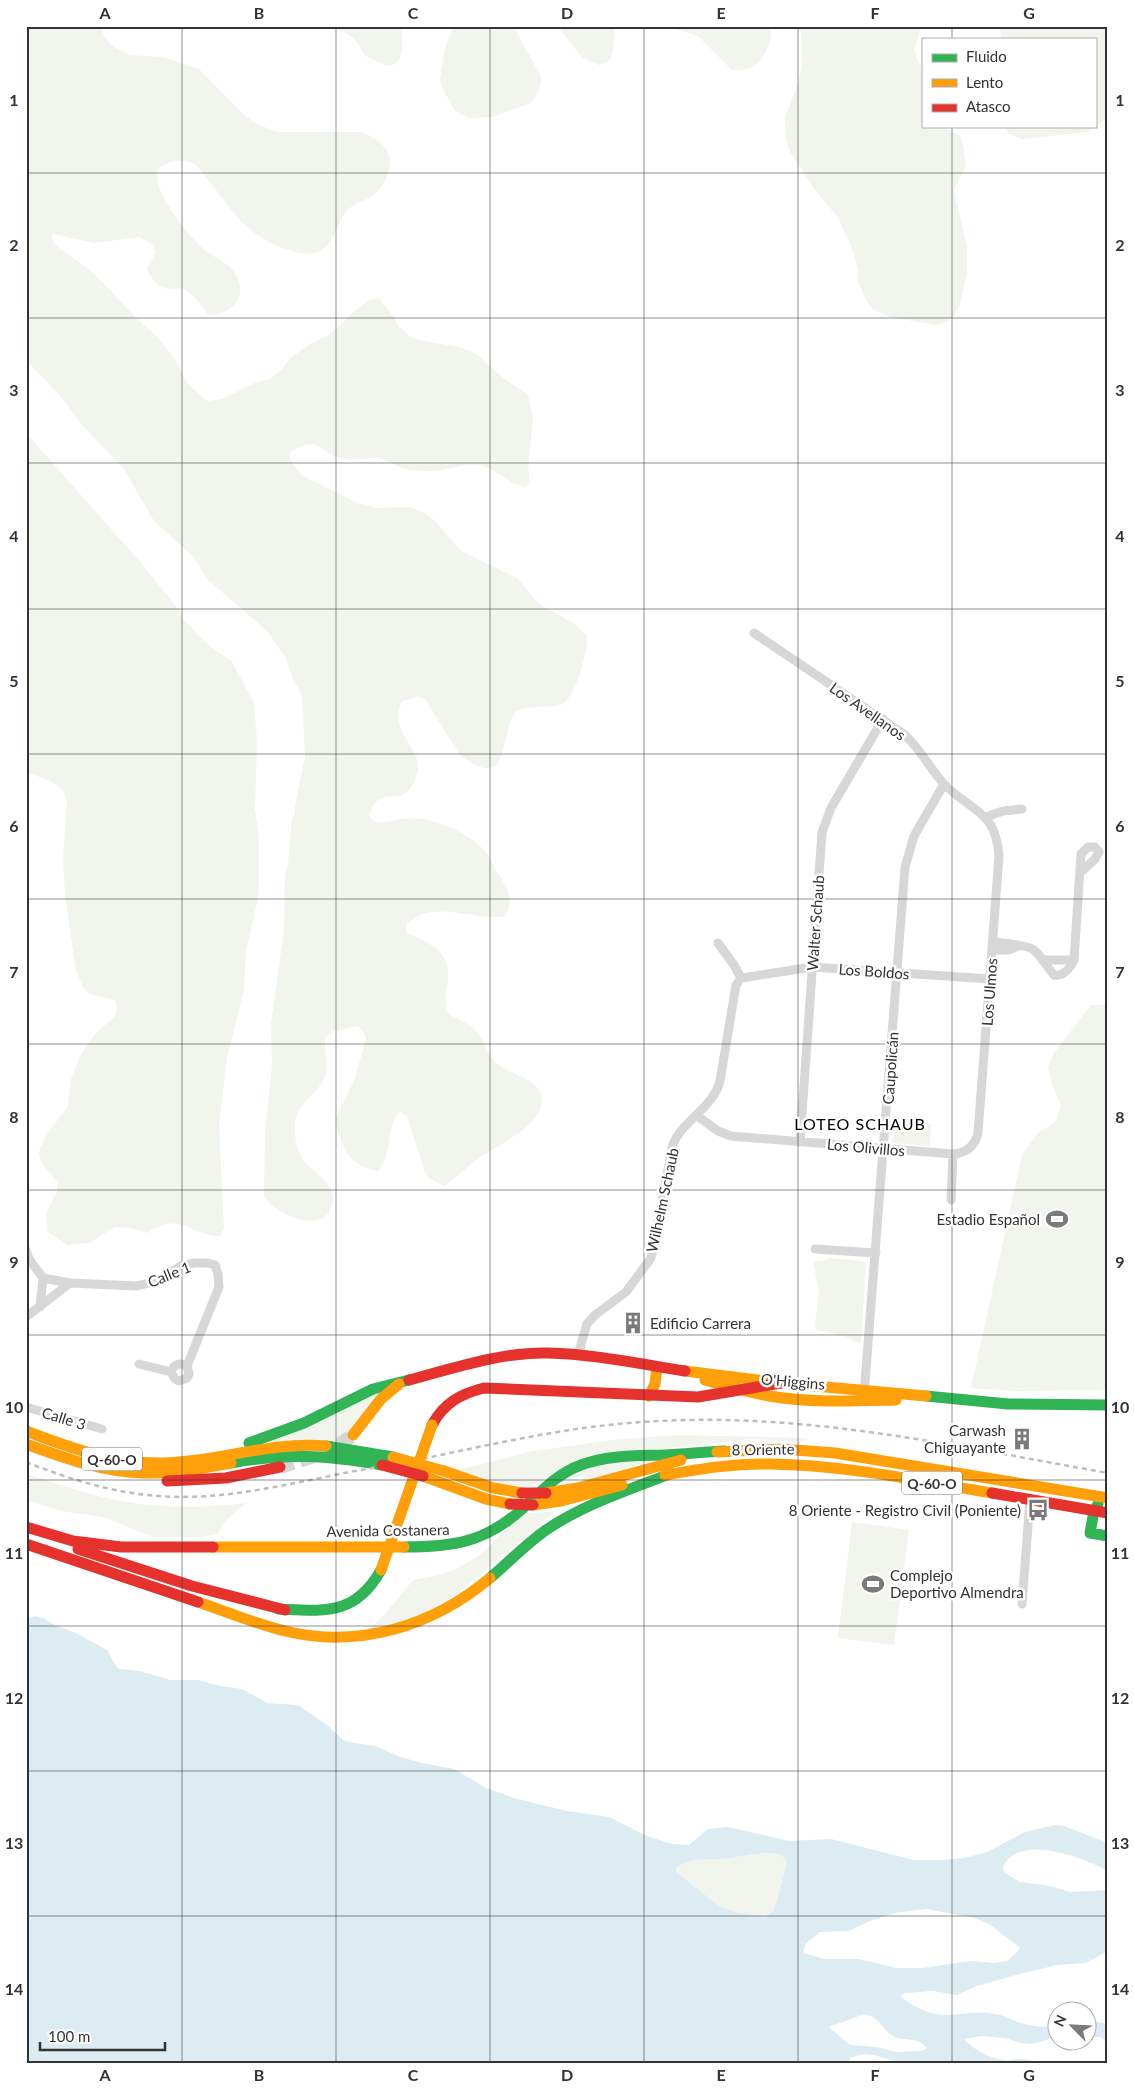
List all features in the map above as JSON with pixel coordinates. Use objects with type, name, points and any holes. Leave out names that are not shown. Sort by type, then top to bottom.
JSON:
[{"type":"main road","name":"O'Higgins","points":[[409,1380],[463,1364],[497,1357],[541,1353],[580,1355],[864,1396]]},
{"type":"main road","name":"O'Higgins","points":[[657,1367],[743,1391],[780,1397],[864,1396],[1042,1405],[1108,1405]]},
{"type":"main road","points":[[650,1396],[655,1384],[657,1367]]},
{"type":"main road","points":[[203,1458],[296,1427],[380,1386],[409,1380]]},
{"type":"main road","points":[[353,1435],[385,1394],[409,1380]]},
{"type":"main road","points":[[171,1594],[221,1604],[286,1610],[327,1610],[350,1605],[362,1598],[371,1588],[381,1570],[438,1412],[449,1401],[467,1392],[484,1388],[707,1397],[781,1383]]},
{"type":"main road","points":[[365,1392],[371,1399],[374,1409]]},
{"type":"main road","name":"Q-60-O","points":[[26,1431],[83,1451],[120,1460],[155,1463],[266,1453]]},
{"type":"main road","name":"Q-60-O","points":[[26,1444],[96,1468],[129,1472],[166,1473],[266,1453]]},
{"type":"main road","name":"8 Oriente","points":[[266,1453],[318,1445],[350,1449],[444,1471],[493,1488],[522,1493],[546,1493],[578,1488],[683,1459],[725,1451],[781,1449],[835,1453],[1108,1498]]},
{"type":"main road","name":"Avenida Costanera","points":[[26,1527],[83,1543],[121,1547],[428,1547],[450,1545],[471,1540],[500,1527],[516,1515],[547,1484],[558,1476],[585,1463],[618,1456],[725,1451]]},
{"type":"main road","name":"8 Oriente","points":[[266,1453],[326,1456],[382,1466],[423,1476],[486,1499],[510,1504],[533,1505],[561,1501],[672,1473],[704,1467],[734,1464],[802,1463],[864,1470],[1108,1513]]},
{"type":"main road","points":[[96,1468],[134,1477],[189,1481],[226,1478],[280,1466]]},
{"type":"main road","points":[[26,1544],[267,1626],[300,1635],[335,1639],[360,1637],[385,1633],[420,1622],[453,1606],[485,1582],[528,1544],[566,1518],[592,1505],[672,1473]]},
{"type":"main road","points":[[1108,1498],[1097,1506],[1094,1511],[1090,1533],[1108,1536]]},
{"type":"main road","points":[[46,1534],[66,1545],[192,1586],[286,1610]]},
{"type":"main road","points":[[26,1549],[56,1554]]},
{"type":"street","name":"Los Avellanos","points":[[754,633],[883,719],[918,748],[944,784],[986,818]]},
{"type":"street","name":"Walter Schaub","points":[[800,1142],[821,842],[825,822],[831,808],[883,719]]},
{"type":"street","name":"Caupolicán","points":[[864,1396],[907,857],[919,825],[944,784]]},
{"type":"street","points":[[986,818],[998,812],[1022,809]]},
{"type":"street","name":"Los Ulmos","points":[[953,1154],[963,1152],[972,1147],[978,1133],[999,849],[993,829],[986,818]]},
{"type":"street","points":[[992,946],[1009,950],[1018,946],[1032,948],[1057,976],[1063,974],[1070,968],[1074,960],[1080,873]]},
{"type":"street","points":[[718,943],[741,978]]},
{"type":"street","points":[[1042,960],[1074,960]]},
{"type":"street","name":"Los Boldos","points":[[741,978],[812,967],[990,979]]},
{"type":"street","name":"Wilhelm Schaub","points":[[580,1355],[587,1324],[626,1292],[651,1258],[673,1144],[679,1132],[714,1096],[719,1087],[736,985],[741,978]]},
{"type":"street","name":"Los Olivillos","points":[[696,1115],[718,1131],[727,1135],[953,1154]]},
{"type":"street","points":[[951,1200],[953,1154]]},
{"type":"street","points":[[815,1249],[876,1253]]},
{"type":"street","points":[[26,1250],[29,1259],[43,1278],[40,1307]]},
{"type":"street","name":"Calle 1","points":[[70,1283],[137,1286],[157,1281],[181,1266],[194,1263],[208,1263],[214,1266],[218,1274],[219,1287],[187,1366],[188,1374],[183,1380],[175,1380],[171,1372],[139,1364]]},
{"type":"street","points":[[43,1278],[70,1283]]},
{"type":"street","points":[[26,1317],[70,1283]]},
{"type":"street","points":[[171,1372],[177,1364],[187,1366]]},
{"type":"street","name":"Calle 3","points":[[26,1407],[102,1429]]},
{"type":"street","points":[[1022,1604],[1030,1500]]},
{"type":"shaded area","points":[[26,26],[101,26],[104,36],[112,46],[129,55],[163,57],[199,69],[245,116],[257,124],[277,132],[362,132],[382,144],[389,155],[389,170],[381,187],[375,194],[346,211],[332,239],[324,249],[311,254],[289,250],[257,235],[235,214],[195,164],[183,161],[172,162],[165,164],[158,170],[158,181],[162,194],[179,222],[199,245],[231,269],[239,280],[240,288],[237,302],[225,312],[218,314],[209,316],[195,298],[185,290],[165,288],[155,282],[147,268],[155,252],[152,244],[139,237],[94,243],[53,234],[51,238],[55,245],[87,268],[156,336],[175,359],[187,383],[204,399],[208,401],[222,399],[255,383],[270,379],[283,368],[290,358],[313,342],[329,335],[357,309],[370,300],[379,298],[394,317],[397,325],[410,337],[460,347],[475,353],[501,376],[528,395],[533,418],[528,467],[530,482],[525,487],[512,482],[489,468],[477,465],[466,465],[438,471],[413,470],[402,468],[378,458],[344,459],[312,444],[298,447],[289,454],[291,462],[303,476],[358,503],[376,508],[409,507],[423,512],[435,521],[461,551],[517,578],[539,604],[575,624],[587,636],[580,675],[566,702],[555,706],[518,710],[510,723],[501,757],[496,765],[488,768],[476,765],[459,754],[425,699],[418,697],[402,701],[399,723],[416,756],[418,764],[417,773],[408,791],[403,795],[388,796],[377,801],[369,815],[373,821],[378,822],[410,818],[430,820],[450,827],[468,837],[485,851],[504,883],[510,899],[505,916],[480,916],[441,911],[417,917],[406,925],[407,933],[434,947],[444,958],[448,975],[445,1001],[449,1014],[475,1030],[493,1060],[531,1082],[540,1092],[542,1103],[538,1113],[520,1132],[476,1160],[444,1186],[429,1178],[425,1172],[409,1122],[406,1115],[400,1111],[392,1125],[386,1155],[378,1171],[359,1165],[343,1146],[335,1119],[354,1081],[366,1039],[363,1031],[358,1026],[334,1031],[326,1036],[327,1067],[325,1077],[318,1089],[300,1109],[295,1124],[296,1143],[303,1160],[330,1187],[333,1199],[330,1211],[323,1218],[313,1221],[302,1220],[279,1210],[264,1196],[265,1131],[272,1065],[271,1023],[284,930],[285,877],[292,819],[295,813],[305,757],[302,695],[294,681],[285,657],[268,632],[207,579],[194,557],[154,521],[124,469],[82,425],[62,398],[26,360]]},
{"type":"shaded area","points":[[330,26],[401,26],[401,56],[394,65],[378,62],[365,55],[351,36]]},
{"type":"shaded area","points":[[454,26],[513,26],[541,76],[541,84],[531,103],[492,117],[468,118],[454,110],[440,79],[445,48]]},
{"type":"shaded area","points":[[557,26],[615,26],[613,52],[610,60],[599,65],[582,57]]},
{"type":"shaded area","points":[[666,26],[770,26],[771,37],[764,55],[756,64],[747,69],[732,70],[698,36]]},
{"type":"shaded area","points":[[798,26],[922,26],[914,48],[916,57],[922,67],[922,128],[943,128],[960,136],[966,165],[954,190],[967,247],[967,272],[960,305],[954,316],[946,322],[936,325],[890,317],[874,310],[867,302],[857,279],[858,271],[854,253],[838,217],[817,193],[790,152],[786,139],[785,118],[799,80],[802,62],[801,33]]},
{"type":"shaded area","points":[[1000,26],[1108,26],[1107,118],[1096,126],[1096,38],[1001,38]]},
{"type":"shaded area","points":[[1005,128],[1093,128],[1088,132],[1022,139],[1009,134]]},
{"type":"shaded area","points":[[26,433],[142,564],[181,613],[184,620],[209,646],[232,662],[254,703],[257,741],[255,808],[259,840],[258,899],[246,950],[244,989],[227,1058],[219,1124],[224,1229],[220,1236],[209,1235],[177,1224],[159,1227],[147,1233],[131,1228],[115,1227],[89,1243],[67,1245],[47,1231],[46,1214],[57,1191],[57,1182],[42,1163],[39,1155],[40,1148],[48,1133],[68,1106],[71,1079],[80,1056],[95,1034],[115,1016],[117,1008],[115,1000],[89,994],[83,988],[75,966],[65,894],[63,860],[67,800],[56,784],[26,772]]},
{"type":"shaded area","name":"Estadio Español","points":[[1091,1005],[1108,1005],[1108,1390],[1015,1391],[971,1388],[1022,1155],[1038,1133],[1056,1122],[1061,1106],[1051,1081],[1048,1067],[1054,1053]]},
{"type":"shaded area","points":[[895,1120],[931,1124],[930,1146],[892,1143]]},
{"type":"shaded area","points":[[829,1258],[863,1261],[866,1265],[861,1344],[845,1336],[816,1330],[819,1292],[813,1261],[823,1261]]},
{"type":"shaded area","points":[[383,1390],[355,1430],[341,1444],[268,1442]]},
{"type":"shaded area","points":[[677,1435],[810,1438],[798,1443],[751,1439],[661,1449],[554,1473],[537,1484],[527,1486],[493,1485],[459,1470],[528,1452],[612,1440]]},
{"type":"shaded area","points":[[654,1460],[584,1482],[584,1476],[562,1480],[582,1470],[606,1462]]},
{"type":"shaded area","points":[[26,1473],[82,1492],[134,1503],[187,1507],[246,1503],[225,1521],[218,1534],[201,1537],[153,1537],[103,1517],[61,1511],[26,1500]]},
{"type":"shaded area","points":[[556,1511],[455,1596],[410,1620],[366,1632],[385,1614],[413,1580],[435,1576],[456,1569],[480,1555],[522,1514]]},
{"type":"shaded area","name":"Complejo Deportivo Almendra","points":[[852,1522],[909,1530],[894,1645],[838,1638]]},
{"type":"shaded area","points":[[35,1616],[76,1633],[107,1650],[119,1669],[140,1671],[170,1680],[199,1680],[215,1685],[242,1689],[267,1703],[298,1705],[327,1725],[343,1740],[376,1746],[400,1757],[454,1769],[486,1788],[514,1798],[567,1811],[609,1817],[647,1836],[672,1844],[689,1845],[708,1829],[728,1827],[789,1841],[831,1839],[914,1860],[942,1860],[964,1858],[985,1853],[1025,1832],[1055,1825],[1064,1826],[1108,1843],[1108,1871],[1069,1855],[1037,1849],[1022,1851],[1011,1857],[1003,1867],[1004,1872],[1020,1882],[1051,1886],[1070,1892],[1108,1890],[1108,1951],[1086,1963],[1057,1965],[1020,1974],[977,1986],[957,1995],[932,1991],[905,1993],[900,1996],[915,2006],[939,2015],[985,2013],[1002,2016],[1032,2026],[1046,2027],[1046,2040],[1032,2044],[1005,2038],[981,2036],[964,2039],[978,2051],[990,2057],[1003,2060],[1021,2059],[1040,2063],[898,2062],[863,2054],[850,2058],[849,2063],[26,2063],[26,1621]],"holes":[[[763,1853],[784,1857],[787,1864],[774,1910],[765,1917],[735,1912],[718,1905],[676,1872],[676,1868],[681,1865],[702,1859]],[[926,1909],[975,1918],[989,1924],[1019,1947],[1019,1950],[1007,1961],[995,1963],[970,1961],[923,1968],[896,1968],[859,1959],[824,1959],[803,1953],[806,1943],[820,1932],[849,1931],[894,1913]],[[864,2014],[878,2021],[891,2035],[917,2041],[927,2049],[896,2052],[877,2047],[850,2045],[829,2027]]]},
{"type":"shaded area","points":[[763,1853],[784,1857],[787,1864],[774,1910],[765,1917],[735,1912],[718,1905],[676,1872],[676,1868],[684,1863],[706,1857]]},
{"type":"shaded area","points":[[1096,2022],[1108,2024],[1108,2042],[1100,2037],[1096,2037]]},
{"type":"tunnel","points":[[280,1467],[328,1450],[353,1435]]},
{"type":"railway","points":[[26,1462],[58,1474],[125,1492],[159,1496],[207,1496],[279,1486],[574,1429],[660,1421],[717,1420],[773,1422],[885,1434],[1108,1473]]},
{"type":"traffic: fast","points":[[249,1443],[304,1423],[373,1389],[409,1380]]},
{"type":"traffic: fast","points":[[926,1396],[1008,1404],[1108,1405]]},
{"type":"traffic: fast","points":[[326,1446],[393,1457]]},
{"type":"traffic: fast","points":[[404,1547],[452,1544],[466,1541],[494,1530],[521,1510],[564,1473],[601,1459],[725,1451]]},
{"type":"traffic: fast","points":[[231,1463],[306,1456],[382,1465]]},
{"type":"traffic: fast","points":[[490,1578],[531,1541],[561,1521],[607,1498],[672,1473]]},
{"type":"traffic: fast","points":[[1098,1504],[1094,1511],[1090,1533],[1108,1536]]},
{"type":"traffic: fast","points":[[278,1609],[324,1610],[337,1608],[361,1596],[381,1570]]},
{"type":"traffic: slow","points":[[649,1396],[655,1384],[657,1367]]},
{"type":"traffic: slow","points":[[685,1371],[781,1383],[926,1396]]},
{"type":"traffic: slow","points":[[705,1380],[753,1393],[801,1400],[896,1400]]},
{"type":"traffic: slow","points":[[353,1435],[381,1399],[399,1384]]},
{"type":"traffic: slow","points":[[381,1570],[432,1425]]},
{"type":"traffic: slow","points":[[26,1431],[93,1454],[145,1463],[183,1462],[285,1446],[326,1446]]},
{"type":"traffic: slow","points":[[26,1444],[84,1463],[129,1472],[177,1472],[231,1463]]},
{"type":"traffic: slow","points":[[717,1452],[781,1449],[835,1453],[1108,1498]]},
{"type":"traffic: slow","points":[[393,1457],[444,1471]]},
{"type":"traffic: slow","points":[[546,1493],[578,1488],[681,1460]]},
{"type":"traffic: slow","points":[[665,1475],[744,1464],[799,1465],[882,1474],[992,1493]]},
{"type":"traffic: slow","points":[[444,1471],[493,1488],[522,1493]]},
{"type":"traffic: slow","points":[[423,1476],[486,1499],[510,1504]]},
{"type":"traffic: slow","points":[[533,1505],[561,1501],[622,1485]]},
{"type":"traffic: slow","points":[[213,1547],[404,1547]]},
{"type":"traffic: slow","points":[[198,1602],[285,1631],[313,1636],[367,1635],[420,1621],[468,1595],[490,1578]]},
{"type":"traffic: jam","points":[[409,1380],[495,1358],[530,1353],[582,1355],[685,1371]]},
{"type":"traffic: jam","points":[[432,1425],[453,1400],[484,1388],[698,1397],[781,1383]]},
{"type":"traffic: jam","points":[[382,1465],[423,1476]]},
{"type":"traffic: jam","points":[[167,1481],[226,1478],[280,1467]]},
{"type":"traffic: jam","points":[[522,1493],[546,1493]]},
{"type":"traffic: jam","points":[[992,1493],[1108,1513]]},
{"type":"traffic: jam","points":[[510,1504],[533,1505]]},
{"type":"traffic: jam","points":[[26,1527],[73,1541],[121,1547],[213,1547]]},
{"type":"traffic: jam","points":[[26,1544],[198,1602]]},
{"type":"traffic: jam","points":[[78,1549],[192,1586],[285,1610]]},
{"type":"place","name":"Estadio Español","points":[[1057,1219]]},
{"type":"place","name":"Edificio Carrera","points":[[633,1323]]},
{"type":"place","name":"Carwash Chiguayante","points":[[1022,1439]]},
{"type":"place","name":"8 Oriente - Registro Civil (Poniente)","points":[[1038,1510]]},
{"type":"place","name":"Complejo Deportivo Almendra","points":[[873,1584]]},
{"type":"district","name":"LOTEO SCHAUB","points":[[860,1123]]}]
